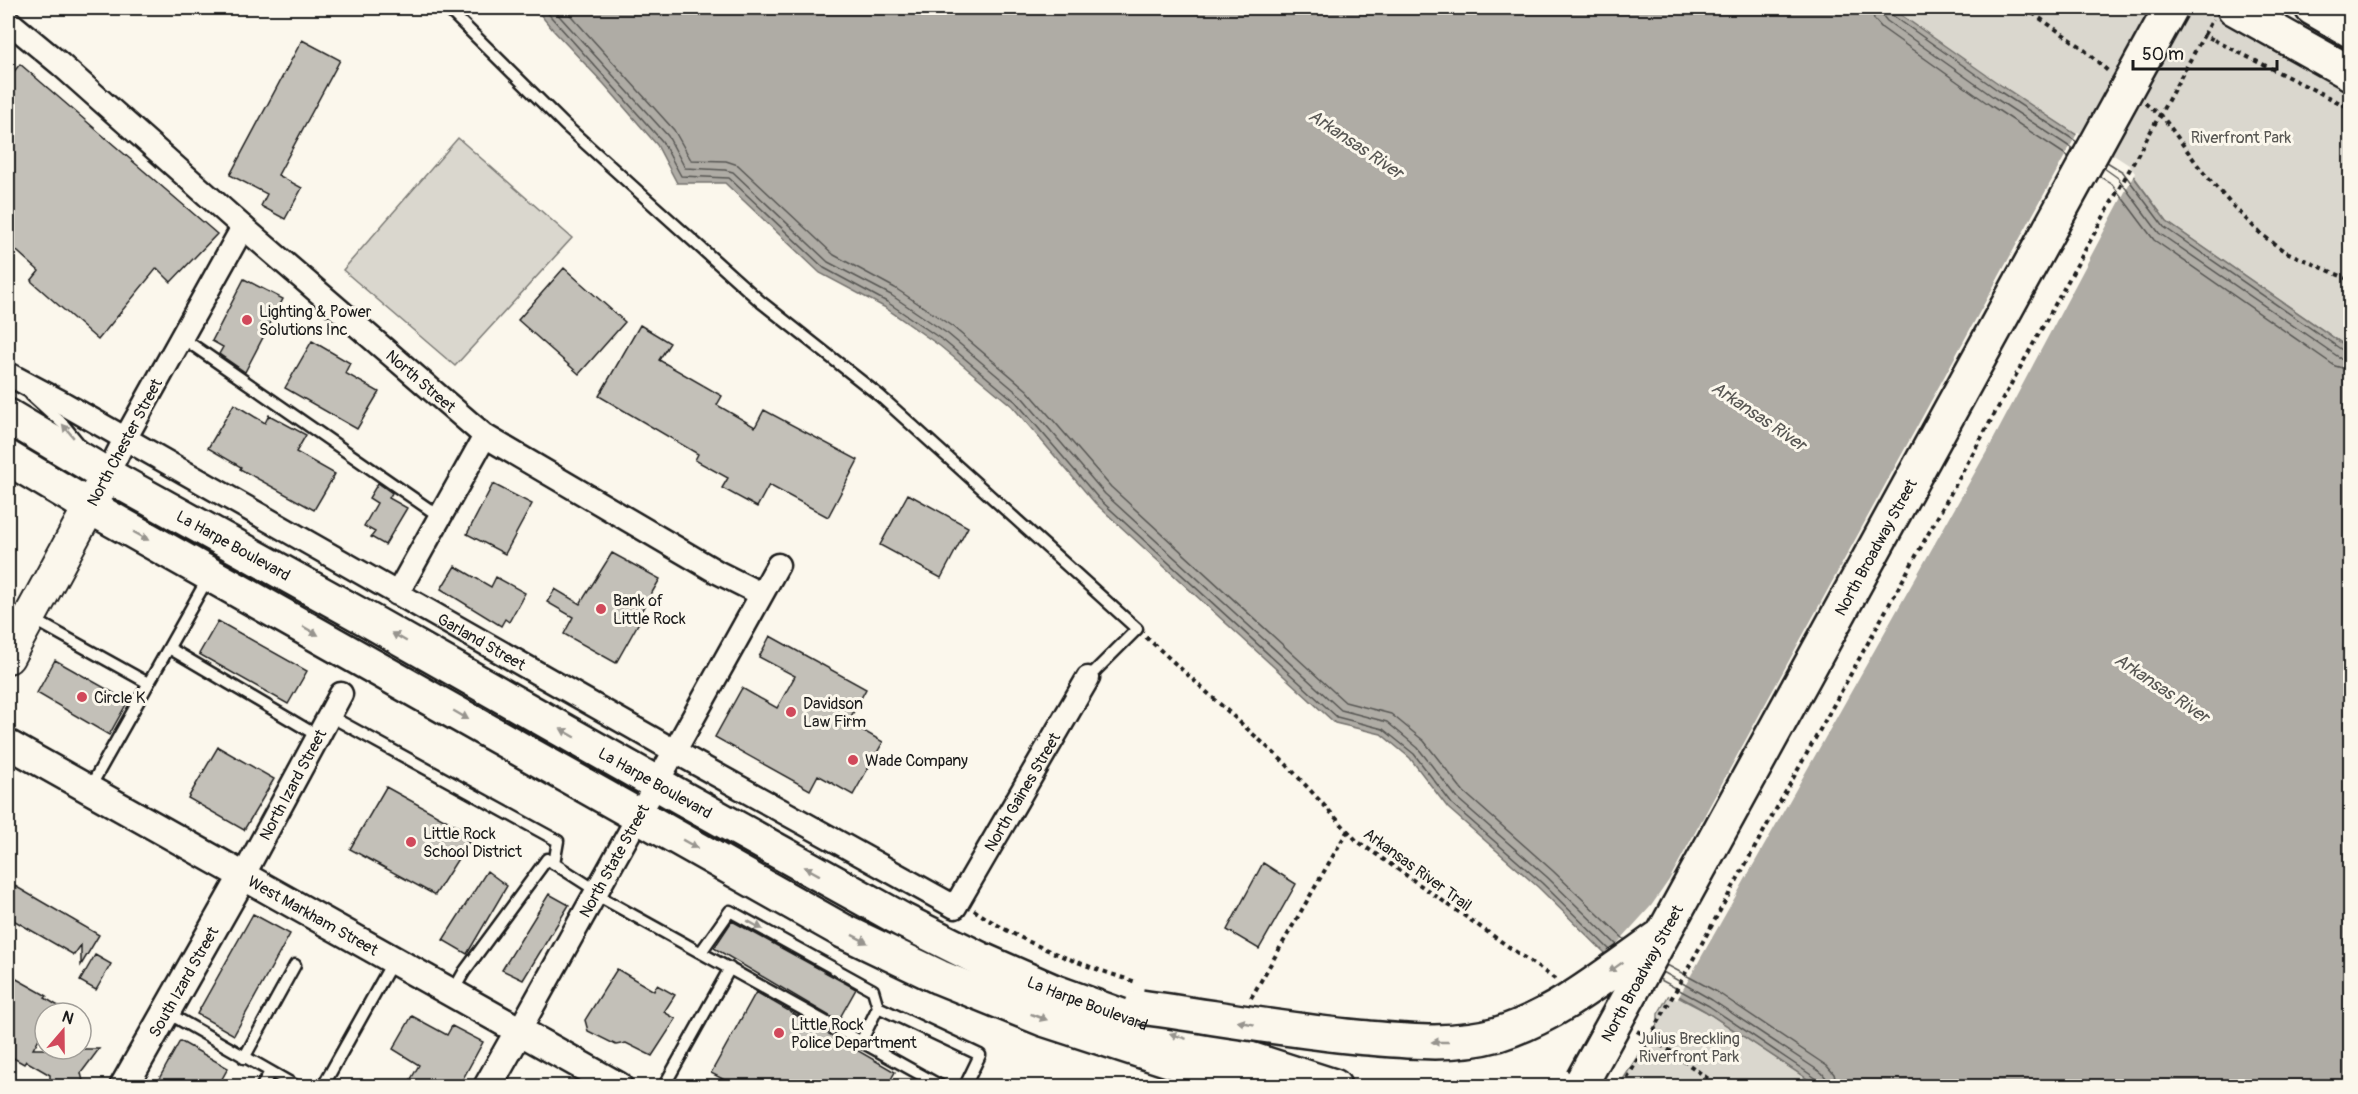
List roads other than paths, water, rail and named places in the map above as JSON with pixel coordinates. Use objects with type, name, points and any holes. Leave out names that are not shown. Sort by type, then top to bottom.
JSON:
[{"type":"main road","name":"North Broadway Street","points":[[1579,1086],[2171,8]]},
{"type":"main road","points":[[2234,8],[2350,73]]},
{"type":"main road","points":[[2312,8],[2350,30]]},
{"type":"main road","name":"La Harpe Boulevard","points":[[8,416],[107,475],[366,618],[655,783],[864,899],[980,959],[1053,991],[1162,1031],[1334,1086]]},
{"type":"main road","name":"La Harpe Boulevard","points":[[8,458],[210,575],[843,931],[939,977],[1042,1019],[1249,1086]]},
{"type":"main road","name":"North Chester Street","points":[[8,657],[107,475]]},
{"type":"main road","points":[[864,899],[978,942],[1044,971],[1144,996],[1314,1032],[1410,1042],[1455,1042],[1498,1034],[1541,1016],[1664,934]]},
{"type":"street","name":"North Street","points":[[8,21],[485,436],[708,566],[761,594]]},
{"type":"street","name":"North Chester Street","points":[[107,475],[180,337],[243,227]]},
{"type":"street","name":"Garland Street","points":[[9,375],[673,751],[957,903]]},
{"type":"street","points":[[398,594],[485,436]]},
{"type":"street","name":"North State Street","points":[[519,1031],[778,565]]},
{"type":"street","name":"North Gaines Street","points":[[957,903],[1088,678]]},
{"type":"street","name":"North Izard Street","points":[[243,876],[342,694]]},
{"type":"street","name":"West Markham Street","points":[[8,744],[618,1086]]},
{"type":"street","name":"South Izard Street","points":[[124,1086],[243,876]]},
{"type":"street","points":[[488,1086],[519,1031]]},
{"type":"lane","points":[[447,8],[565,125],[676,226],[761,302],[880,396],[1137,629],[1088,678]]},
{"type":"lane","points":[[180,337],[439,516]]},
{"type":"lane","name":"Garland Street","points":[[9,375],[63,424],[107,475]]},
{"type":"lane","points":[[89,790],[210,575]]},
{"type":"lane","points":[[30,617],[148,683]]},
{"type":"lane","points":[[169,648],[318,736]]},
{"type":"lane","points":[[330,716],[558,841],[554,864]]},
{"type":"lane","points":[[452,993],[464,972],[547,859],[596,892],[936,1085]]},
{"type":"lane","points":[[701,952],[730,911],[873,990],[878,1007],[861,1042]]},
{"type":"lane","points":[[324,1086],[393,961]]},
{"type":"lane","points":[[244,1058],[295,964]]},
{"type":"lane","points":[[664,1086],[730,968]]},
{"type":"lane","points":[[878,1007],[980,1055],[965,1086]]},
{"type":"lane","points":[[165,1012],[296,1086]]},
{"type":"lane","points":[[262,1086],[270,1072]]},
{"type":"water","name":"Arkansas River","points":[[535,8],[1891,8],[2002,86],[2127,168],[2167,222],[2350,349],[2350,1086],[1818,1086],[1705,1011],[1606,954],[1538,887],[1448,808],[1410,758],[1381,734],[1335,723],[1095,503],[1012,406],[940,346],[884,307],[820,273],[725,183],[677,183],[657,145]]},
{"type":"place","name":"Lighting & Power Solutions Inc","points":[[247,320]]},
{"type":"place","name":"Bank of Little Rock","points":[[601,609]]},
{"type":"place","name":"Circle K","points":[[82,697]]},
{"type":"place","name":"Davidson Law Firm","points":[[791,712]]},
{"type":"place","name":"Wade Company","points":[[853,760]]},
{"type":"place","name":"Little Rock School District","points":[[411,842]]},
{"type":"place","name":"Little Rock Police Department","points":[[779,1033]]},
{"type":"park label","name":"Riverfront Park","points":[[2241,137]]},
{"type":"park label","name":"Julius Breckling Riverfront Park","points":[[1689,1047]]}]
